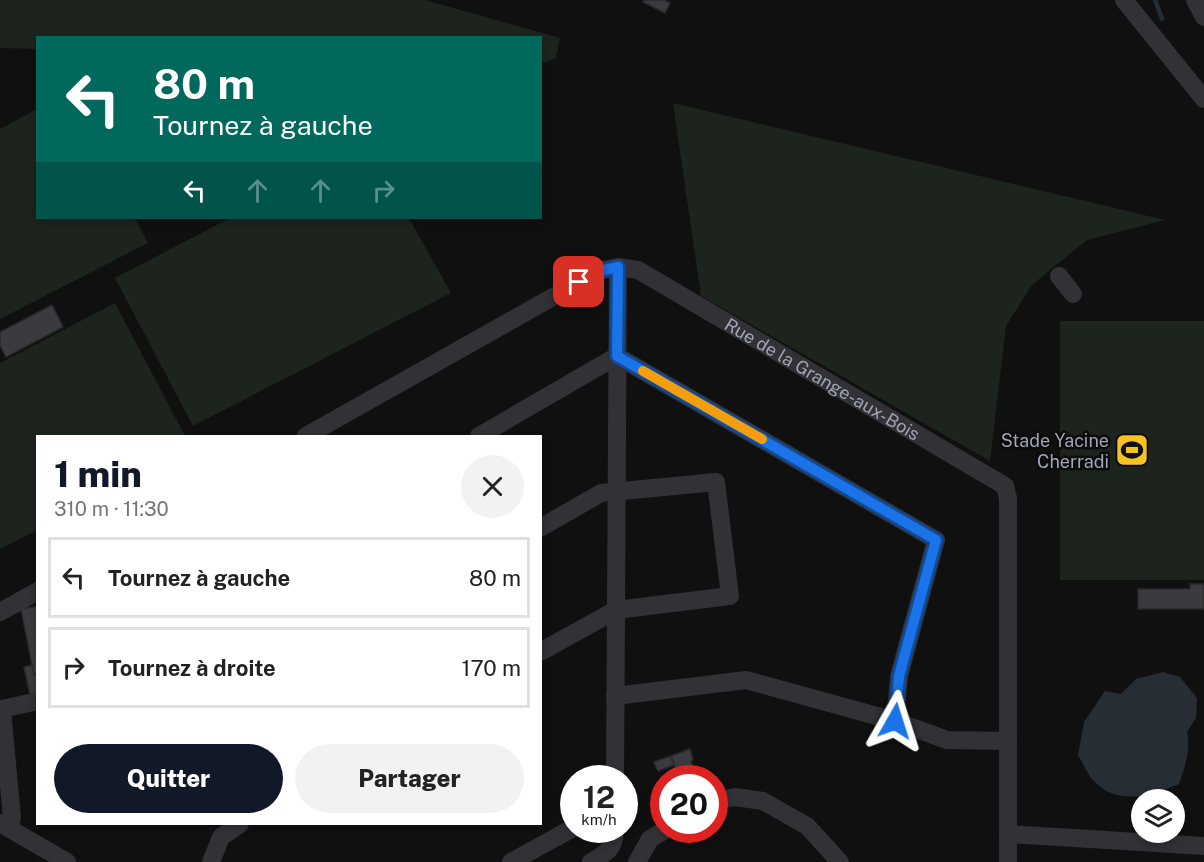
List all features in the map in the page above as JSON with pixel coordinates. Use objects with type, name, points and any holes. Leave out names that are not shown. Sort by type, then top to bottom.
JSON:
[{"type":"street","points":[[1124,0],[1204,99]]},
{"type":"street","points":[[1195,0],[1204,17]]},
{"type":"street","points":[[308,435],[599,271],[618,267],[615,765]]},
{"type":"street","name":"Rue de la Grange-aux-Bois","points":[[618,267],[638,270],[1005,486],[1008,498],[1008,862]]},
{"type":"street","points":[[1059,276],[1073,294]]},
{"type":"street","points":[[481,435],[617,356]]},
{"type":"street","points":[[617,356],[936,540],[899,676],[895,721]]},
{"type":"street","points":[[542,527],[601,493],[716,482],[730,596],[616,610],[542,651]]},
{"type":"street","points":[[0,612],[36,592]]},
{"type":"street","points":[[615,696],[746,680],[895,721],[947,740],[1008,741]]},
{"type":"street","points":[[36,701],[2,708],[12,818],[4,826],[67,862]]},
{"type":"street","points":[[728,798],[735,797],[763,801],[807,826],[840,862]]},
{"type":"street","points":[[212,862],[221,837],[239,825]]},
{"type":"street","points":[[1008,834],[1204,846]]},
{"type":"street","points":[[511,862],[560,835]]},
{"type":"street","points":[[637,862],[650,839]]},
{"type":"street","points":[[591,862],[605,854],[614,843]]},
{"type":"shaded area","points":[[0,0],[425,0],[560,38],[556,58],[542,63],[542,36],[36,36],[36,49],[0,48]]},
{"type":"shaded area","points":[[673,103],[1165,220],[1087,240],[1032,285],[1006,326],[990,461],[701,296]]},
{"type":"shaded area","points":[[36,110],[36,219],[136,219],[148,243],[0,319],[0,129]]},
{"type":"shaded area","points":[[228,219],[410,219],[451,293],[193,426],[115,278]]},
{"type":"shaded area","points":[[115,303],[184,435],[36,435],[36,531],[0,549],[0,363]]},
{"type":"shaded area","name":"Stade Yacine Cherradi","points":[[1060,321],[1204,321],[1204,580],[1060,580]]},
{"type":"shaded area","points":[[1163,672],[1180,677],[1197,698],[1196,718],[1187,732],[1188,752],[1179,784],[1165,789],[1131,789],[1131,796],[1123,796],[1102,788],[1092,779],[1078,755],[1084,722],[1105,691],[1121,694],[1136,679]]},
{"type":"building","points":[[644,0],[664,0],[670,3],[665,13],[643,2]]},
{"type":"building","points":[[52,305],[63,327],[6,357],[0,345],[0,332]]},
{"type":"building","points":[[1190,584],[1204,584],[1204,609],[1138,609],[1138,589],[1190,589]]},
{"type":"building","points":[[36,606],[36,674],[34,675],[21,609]]},
{"type":"building","points":[[32,665],[34,675],[36,674],[36,694],[30,695],[24,667]]},
{"type":"building","points":[[690,749],[692,765],[674,765],[671,756]]},
{"type":"building","points":[[671,756],[674,765],[655,765],[654,762]]},
{"type":"waterway","points":[[1155,0],[1162,19]]},
{"type":"slow traffic","points":[[643,371],[762,439]]},
{"type":"place","name":"Stade Yacine Cherradi","points":[[1132,450]]},
{"type":"route","points":[[579,282],[599,271],[618,267],[617,356],[936,540],[899,676],[895,721]]}]
